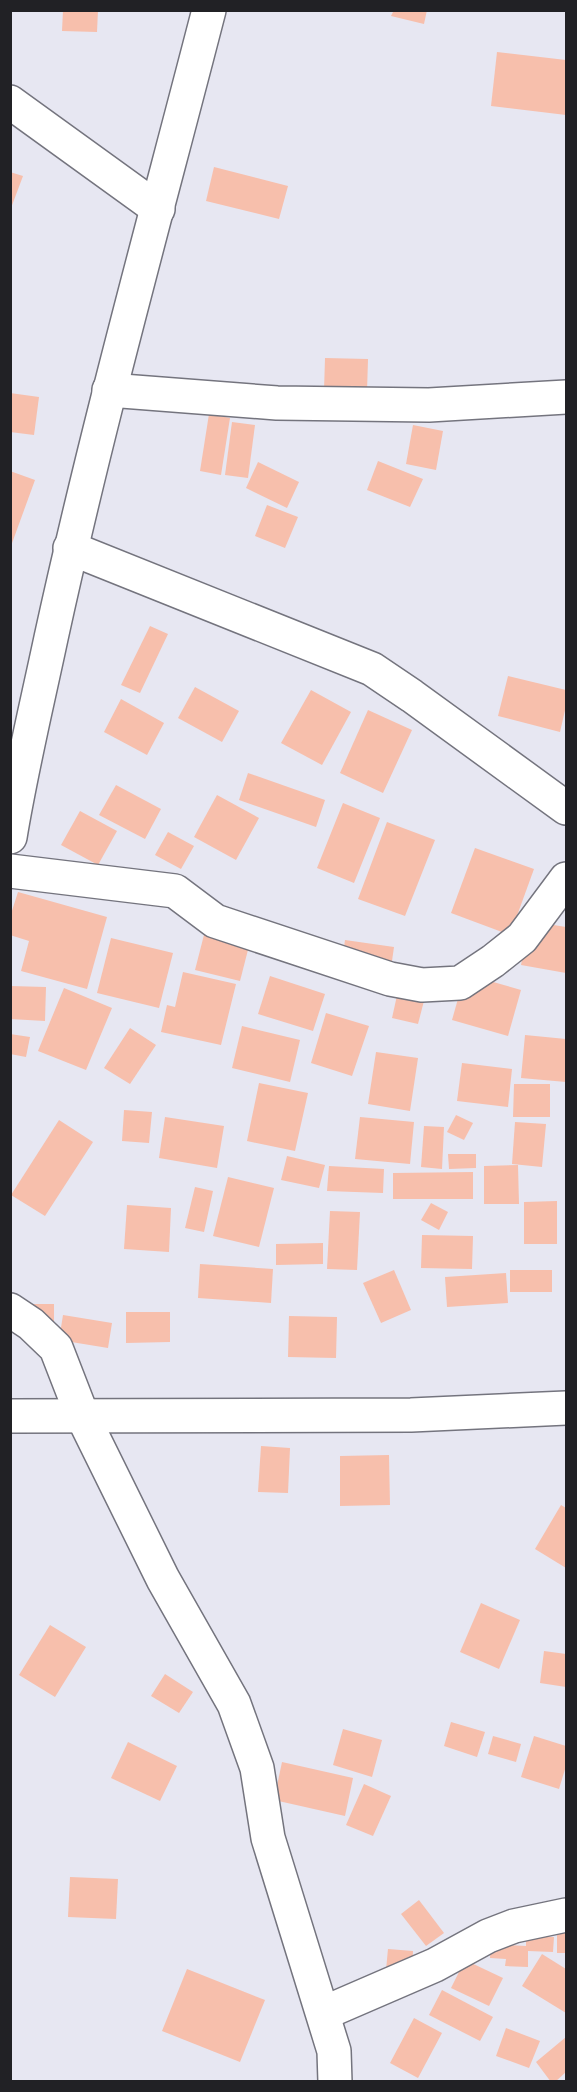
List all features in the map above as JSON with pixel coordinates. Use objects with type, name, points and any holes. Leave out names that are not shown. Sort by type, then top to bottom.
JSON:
[{"type":"street","points":[[10,837],[70,548],[209,10]]},
{"type":"street","points":[[10,102],[158,209]]},
{"type":"street","points":[[109,390],[277,404],[429,405],[567,397]]},
{"type":"street","points":[[70,548],[372,669],[567,808]]},
{"type":"street","points":[[10,871],[175,891],[215,921],[390,979],[422,986],[460,983],[493,961],[522,938],[567,879]]},
{"type":"street","points":[[10,1310],[31,1324],[56,1348],[82,1415],[163,1578],[242,1721],[257,1768],[268,1838],[334,2051],[335,2082]]},
{"type":"street","points":[[10,1416],[411,1415],[567,1408]]},
{"type":"street","points":[[324,2013],[435,1965],[488,1936],[514,1926],[567,1916]]},
{"type":"building","points":[[63,10],[98,10],[97,32],[62,31]]},
{"type":"building","points":[[394,10],[427,10],[424,24],[391,16]]},
{"type":"building","points":[[497,52],[566,60],[566,115],[491,106]]},
{"type":"building","points":[[214,167],[288,186],[279,219],[206,201]]},
{"type":"building","points":[[10,172],[23,176],[11,208],[10,208]]},
{"type":"building","points":[[325,358],[368,359],[367,391],[324,391]]},
{"type":"building","points":[[10,393],[39,397],[34,435],[10,432]]},
{"type":"building","points":[[209,414],[230,418],[221,475],[200,471]]},
{"type":"building","points":[[232,422],[255,425],[248,478],[225,475]]},
{"type":"building","points":[[413,425],[443,431],[436,470],[406,464]]},
{"type":"building","points":[[378,461],[423,479],[410,507],[367,490]]},
{"type":"building","points":[[258,462],[299,482],[287,508],[246,488]]},
{"type":"building","points":[[10,471],[35,480],[11,546],[10,546]]},
{"type":"building","points":[[267,505],[298,517],[285,548],[255,536]]},
{"type":"building","points":[[150,626],[168,634],[140,693],[121,685]]},
{"type":"building","points":[[508,676],[566,690],[566,706],[560,732],[498,716]]},
{"type":"building","points":[[195,687],[239,711],[222,742],[178,718]]},
{"type":"building","points":[[311,690],[351,712],[322,765],[281,743]]},
{"type":"building","points":[[121,699],[164,723],[147,755],[104,732]]},
{"type":"building","points":[[368,710],[412,730],[383,793],[340,773]]},
{"type":"building","points":[[248,773],[325,800],[316,827],[239,800]]},
{"type":"building","points":[[116,785],[161,809],[145,839],[99,815]]},
{"type":"building","points":[[217,795],[259,818],[236,860],[194,837]]},
{"type":"building","points":[[343,803],[380,818],[354,883],[317,868]]},
{"type":"building","points":[[80,811],[117,831],[98,865],[61,845]]},
{"type":"building","points":[[387,822],[435,840],[405,916],[358,899]]},
{"type":"building","points":[[168,832],[194,846],[181,869],[155,855]]},
{"type":"building","points":[[475,848],[534,869],[510,935],[451,913]]},
{"type":"building","points":[[18,892],[107,917],[87,989],[21,971],[29,941],[10,935],[10,917]]},
{"type":"building","points":[[529,921],[566,927],[566,973],[521,965]]},
{"type":"building","points":[[205,931],[250,942],[240,981],[195,970]]},
{"type":"building","points":[[111,938],[173,953],[159,1008],[97,993]]},
{"type":"building","points":[[345,940],[394,947],[391,968],[342,961]]},
{"type":"building","points":[[183,972],[236,984],[221,1045],[161,1032],[167,1005],[175,1007]]},
{"type":"building","points":[[465,974],[521,990],[508,1036],[452,1020]]},
{"type":"building","points":[[270,976],[325,994],[313,1031],[258,1014]]},
{"type":"building","points":[[10,986],[46,987],[45,1021],[10,1019]]},
{"type":"building","points":[[64,988],[112,1008],[86,1070],[38,1051]]},
{"type":"building","points":[[398,991],[425,997],[418,1024],[392,1018]]},
{"type":"building","points":[[326,1013],[369,1026],[352,1076],[311,1063]]},
{"type":"building","points":[[242,1026],[300,1040],[290,1082],[232,1068]]},
{"type":"building","points":[[130,1028],[156,1045],[130,1084],[104,1068]]},
{"type":"building","points":[[10,1034],[30,1037],[26,1057],[10,1054]]},
{"type":"building","points":[[525,1035],[566,1039],[566,1082],[521,1078]]},
{"type":"building","points":[[376,1052],[418,1058],[410,1111],[368,1104]]},
{"type":"building","points":[[462,1063],[512,1069],[508,1107],[457,1101]]},
{"type":"building","points":[[259,1083],[308,1093],[295,1151],[247,1141]]},
{"type":"building","points":[[514,1084],[550,1084],[550,1117],[513,1117]]},
{"type":"building","points":[[124,1110],[152,1112],[149,1143],[122,1141]]},
{"type":"building","points":[[456,1115],[473,1123],[464,1140],[447,1132]]},
{"type":"building","points":[[165,1117],[224,1126],[217,1168],[159,1158]]},
{"type":"building","points":[[360,1117],[414,1122],[410,1164],[355,1159]]},
{"type":"building","points":[[59,1120],[93,1142],[45,1216],[11,1195]]},
{"type":"building","points":[[515,1122],[546,1124],[542,1167],[512,1164]]},
{"type":"building","points":[[424,1126],[444,1127],[442,1169],[421,1167]]},
{"type":"building","points":[[448,1154],[476,1154],[476,1168],[449,1169]]},
{"type":"building","points":[[287,1156],[325,1165],[319,1188],[281,1180]]},
{"type":"building","points":[[518,1165],[519,1204],[484,1204],[484,1166]]},
{"type":"building","points":[[329,1166],[384,1169],[383,1193],[327,1191]]},
{"type":"building","points":[[473,1172],[473,1199],[393,1199],[393,1173]]},
{"type":"building","points":[[228,1177],[274,1188],[259,1247],[213,1236]]},
{"type":"building","points":[[195,1187],[213,1191],[204,1232],[185,1228]]},
{"type":"building","points":[[557,1201],[557,1244],[524,1244],[524,1202]]},
{"type":"building","points":[[431,1203],[448,1212],[439,1230],[421,1220]]},
{"type":"building","points":[[127,1205],[171,1208],[169,1252],[124,1249]]},
{"type":"building","points":[[330,1211],[360,1212],[357,1270],[327,1269]]},
{"type":"building","points":[[422,1235],[473,1236],[472,1269],[421,1268]]},
{"type":"building","points":[[323,1243],[323,1264],[276,1265],[276,1244]]},
{"type":"building","points":[[200,1264],[273,1269],[271,1303],[198,1298]]},
{"type":"building","points":[[394,1270],[411,1310],[381,1323],[363,1283]]},
{"type":"building","points":[[510,1270],[552,1270],[552,1292],[510,1292]]},
{"type":"building","points":[[506,1273],[508,1303],[447,1307],[445,1277]]},
{"type":"building","points":[[25,1304],[54,1304],[54,1330]]},
{"type":"building","points":[[126,1312],[170,1312],[170,1342],[126,1343]]},
{"type":"building","points":[[63,1315],[112,1323],[108,1348],[59,1340]]},
{"type":"building","points":[[289,1316],[337,1317],[336,1358],[288,1357]]},
{"type":"building","points":[[261,1446],[290,1448],[288,1493],[258,1492]]},
{"type":"building","points":[[389,1455],[390,1505],[340,1506],[340,1456]]},
{"type":"building","points":[[561,1505],[566,1508],[566,1568],[535,1549]]},
{"type":"building","points":[[481,1603],[520,1620],[499,1669],[460,1652]]},
{"type":"building","points":[[50,1625],[86,1647],[55,1697],[19,1675]]},
{"type":"building","points":[[544,1651],[566,1654],[566,1687],[540,1683]]},
{"type":"building","points":[[165,1674],[193,1692],[179,1713],[151,1696]]},
{"type":"building","points":[[451,1722],[485,1732],[477,1757],[444,1746]]},
{"type":"building","points":[[343,1729],[382,1740],[372,1777],[333,1765]]},
{"type":"building","points":[[493,1736],[521,1744],[516,1762],[488,1754]]},
{"type":"building","points":[[534,1736],[566,1746],[566,1766],[559,1789],[521,1777]]},
{"type":"building","points":[[128,1742],[177,1766],[160,1801],[111,1778]]},
{"type":"building","points":[[282,1762],[353,1778],[345,1816],[274,1800]]},
{"type":"building","points":[[364,1784],[391,1796],[373,1836],[346,1825]]},
{"type":"building","points":[[70,1877],[118,1879],[116,1919],[68,1917]]},
{"type":"building","points":[[419,1900],[444,1933],[426,1946],[401,1914]]},
{"type":"building","points":[[566,1932],[566,1953],[557,1953],[557,1933]]},
{"type":"building","points":[[491,1935],[508,1945],[526,1946],[526,1936],[554,1937],[553,1952],[528,1951],[528,1967],[505,1966],[506,1959],[490,1958]]},
{"type":"building","points":[[388,1949],[413,1951],[412,1972],[386,1970]]},
{"type":"building","points":[[542,1954],[566,1969],[566,2013],[522,1986]]},
{"type":"building","points":[[465,1960],[503,1978],[489,2006],[451,1988]]},
{"type":"building","points":[[187,1969],[265,2000],[240,2062],[162,2031]]},
{"type":"building","points":[[442,1990],[493,2017],[480,2041],[429,2015]]},
{"type":"building","points":[[414,2018],[442,2033],[418,2078],[390,2063]]},
{"type":"building","points":[[506,2028],[540,2041],[529,2068],[496,2056]]},
{"type":"building","points":[[566,2037],[566,2072],[555,2082],[551,2082],[536,2062]]}]
